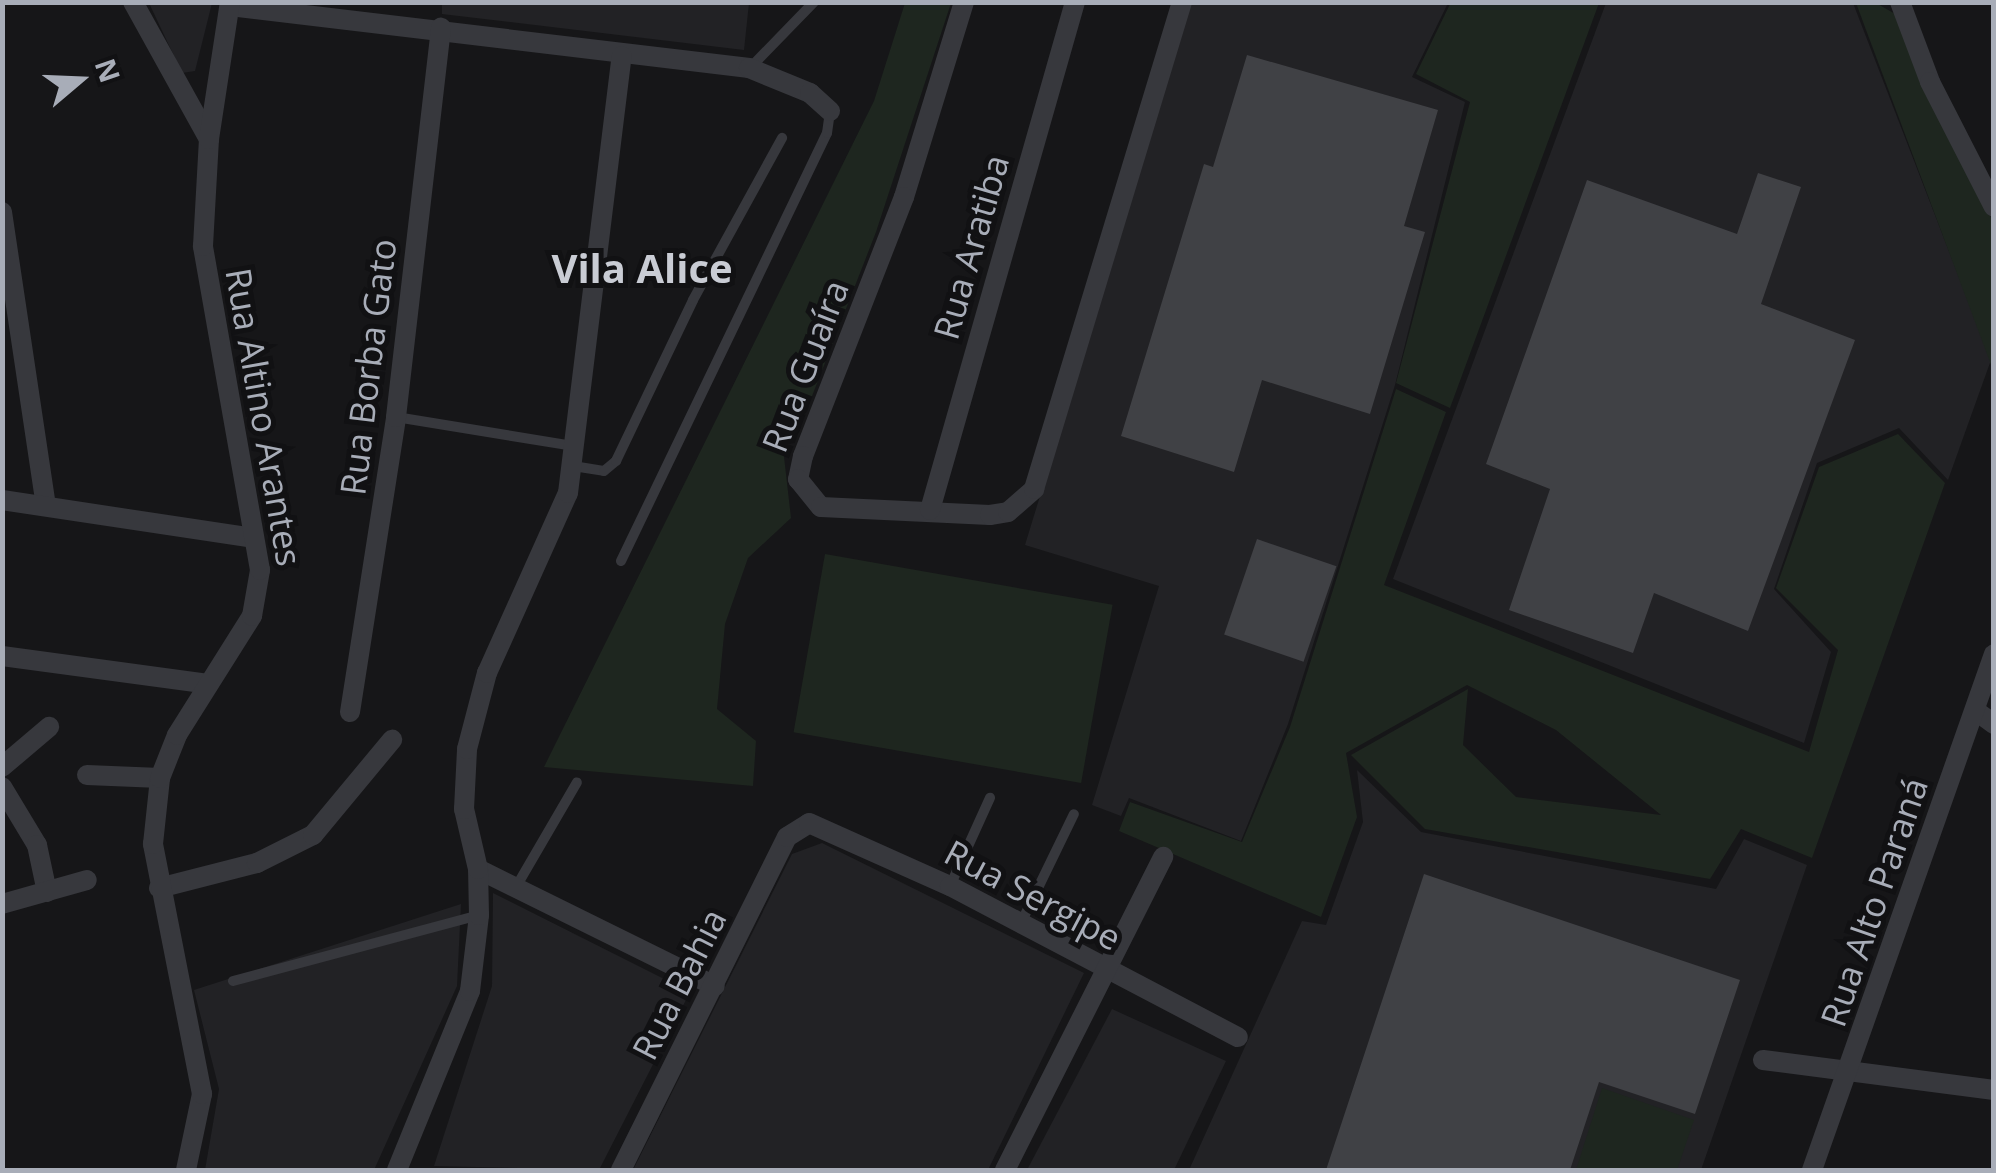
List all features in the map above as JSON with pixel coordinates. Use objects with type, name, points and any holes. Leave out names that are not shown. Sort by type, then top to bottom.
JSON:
[{"type":"street","points":[[133,2],[209,139]]},
{"type":"street","name":"Rua Guaíra","points":[[964,2],[904,196],[798,479],[821,507],[1008,512],[1034,488],[1182,2]]},
{"type":"street","points":[[230,4],[441,28],[622,56],[749,68],[810,93],[830,111]]},
{"type":"street","name":"Rua Altino Arantes","points":[[186,1170],[202,1094],[192,1024],[159,888],[153,844],[160,778],[208,684],[252,616],[259,593],[254,538],[206,279],[201,212],[230,4]]},
{"type":"street","name":"Rua Aratiba","points":[[930,510],[1070,4]]},
{"type":"street","points":[[1897,6],[1994,207]]},
{"type":"street","name":"Rua Borba Gato","points":[[350,712],[396,417],[441,28]]},
{"type":"street","points":[[391,1169],[463,1014],[480,915],[478,869],[464,810],[468,748],[488,673],[554,531],[573,456],[622,56]]},
{"type":"street","points":[[2,212],[7,278],[46,505]]},
{"type":"street","points":[[2,500],[254,538]]},
{"type":"street","name":"Rua Alto Paraná","points":[[1812,1170],[1994,654]]},
{"type":"street","points":[[2,656],[208,684]]},
{"type":"street","points":[[1976,711],[1994,724]]},
{"type":"street","points":[[2,767],[49,727]]},
{"type":"street","points":[[159,888],[257,864],[313,835],[392,740]]},
{"type":"street","points":[[88,775],[160,778]]},
{"type":"street","points":[[4,789],[37,844],[47,892]]},
{"type":"street","name":"Rua Sergipe","points":[[796,827],[822,823],[1238,1037]]},
{"type":"street","name":"Rua Bahia","points":[[621,1170],[796,827]]},
{"type":"street","points":[[1005,1170],[1163,858]]},
{"type":"street","points":[[478,869],[715,986]]},
{"type":"street","points":[[2,904],[87,880]]},
{"type":"street","points":[[1764,1060],[1994,1090]]},
{"type":"lane","points":[[749,68],[814,2]]},
{"type":"lane","points":[[621,561],[827,134],[830,111]]},
{"type":"lane","points":[[396,417],[573,456],[604,471],[616,461],[692,300],[782,138]]},
{"type":"lane","points":[[516,888],[577,782]]},
{"type":"lane","points":[[950,886],[990,798]]},
{"type":"lane","points":[[1021,923],[1074,814]]},
{"type":"lane","points":[[233,981],[480,915]]},
{"type":"shaded area","points":[[442,2],[749,3],[744,50],[442,14]]},
{"type":"shaded area","points":[[1451,2],[1599,3],[1450,408],[1396,383],[1470,102],[1416,74]]},
{"type":"shaded area","points":[[149,3],[212,3],[195,71],[182,73]]},
{"type":"shaded area","points":[[905,3],[951,3],[876,232],[798,432],[783,448],[791,518],[748,558],[725,624],[717,709],[756,741],[753,786],[544,767],[874,101]]},
{"type":"shaded area","points":[[1191,3],[1448,3],[1412,77],[1465,102],[1395,385],[1288,724],[1241,841],[1129,798],[1121,816],[1092,805],[1159,586],[1025,545]]},
{"type":"shaded area","points":[[1606,3],[1853,3],[1991,360],[1948,480],[1899,428],[1817,463],[1774,589],[1831,652],[1804,743],[1393,579]]},
{"type":"shaded area","points":[[1856,3],[1876,3],[1897,15],[1993,222],[1993,370]]},
{"type":"shaded area","points":[[1396,389],[1446,412],[1384,585],[1809,752],[1838,650],[1776,588],[1819,467],[1898,434],[1945,483],[1812,858],[1741,829],[1710,879],[1425,829],[1351,755],[1468,689],[1463,745],[1516,797],[1661,815],[1556,730],[1467,685],[1346,753],[1357,817],[1321,917],[1119,831],[1130,802],[1242,842],[1290,727]]},
{"type":"shaded area","points":[[825,554],[1113,605],[1081,783],[794,732]]},
{"type":"shaded area","points":[[1357,770],[1421,832],[1716,889],[1744,839],[1807,865],[1701,1170],[1189,1170],[1302,921],[1326,925],[1363,822]]},
{"type":"shaded area","points":[[822,843],[1084,973],[988,1170],[633,1170],[792,854]]},
{"type":"shaded area","points":[[493,893],[690,992],[599,1170],[434,1166],[492,986]]},
{"type":"shaded area","points":[[461,904],[457,986],[374,1170],[205,1170],[219,1089],[194,990]]},
{"type":"shaded area","points":[[1112,1009],[1226,1061],[1174,1170],[1027,1170]]},
{"type":"shaded area","points":[[1602,1088],[1694,1120],[1677,1170],[1576,1170]]},
{"type":"building","points":[[1247,55],[1438,110],[1404,226],[1425,232],[1370,414],[1262,380],[1234,472],[1121,436],[1204,164],[1213,167]]},
{"type":"building","points":[[1758,173],[1801,187],[1761,304],[1855,340],[1748,631],[1654,593],[1633,653],[1509,610],[1550,489],[1486,464],[1587,180],[1737,234]]},
{"type":"building","points":[[1257,539],[1336,566],[1304,662],[1224,634]]},
{"type":"building","points":[[1424,874],[1740,980],[1695,1114],[1599,1082],[1570,1170],[1326,1170]]},
{"type":"district","name":"Vila Alice","points":[[642,268]]}]
